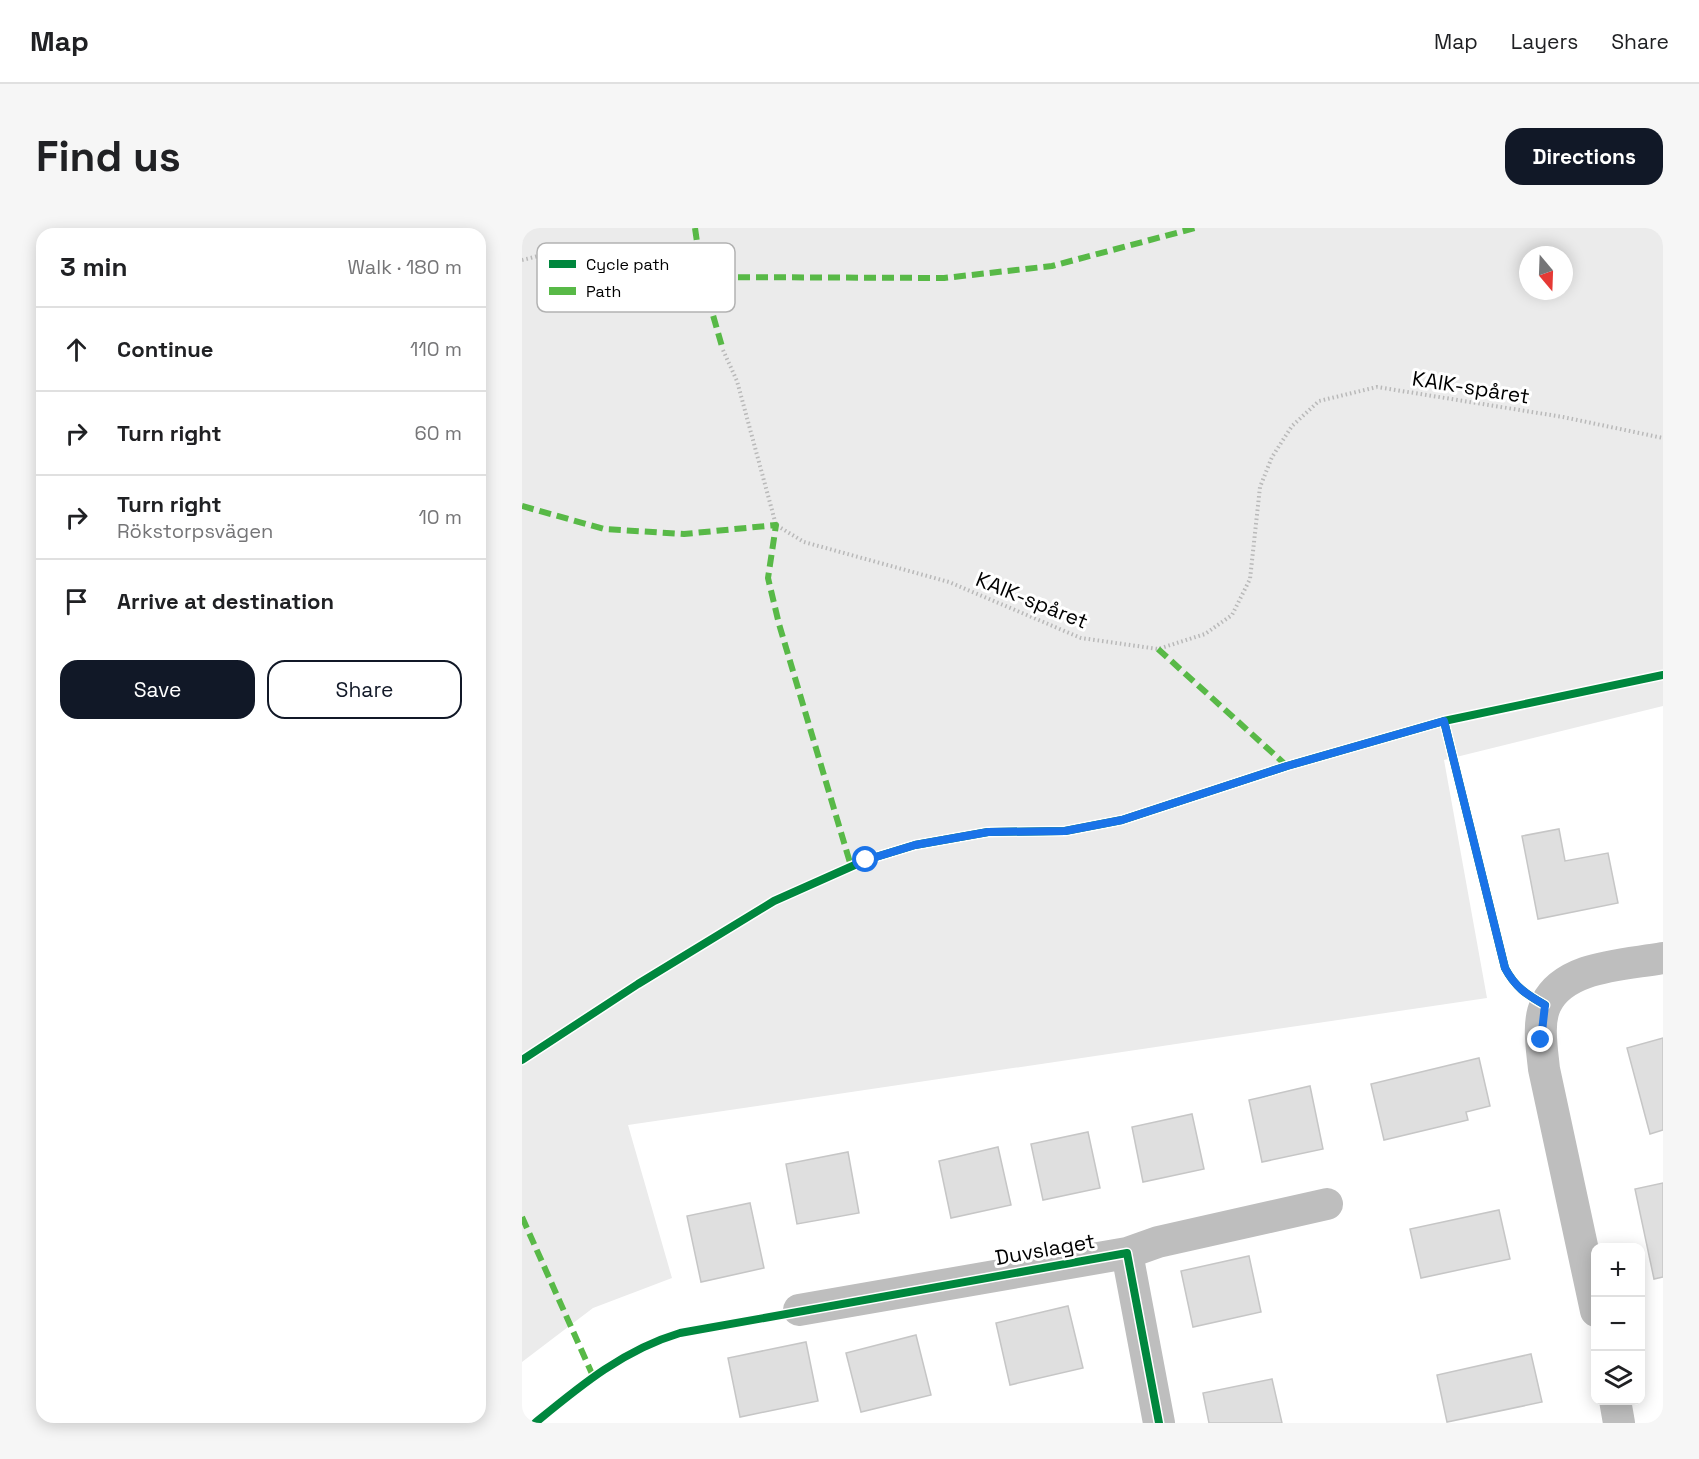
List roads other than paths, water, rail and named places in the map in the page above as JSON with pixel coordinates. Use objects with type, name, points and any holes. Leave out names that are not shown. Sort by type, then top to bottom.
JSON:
[{"type":"street","points":[[1593,1297],[1544,1069],[1541,1040],[1545,1005],[1559,986],[1591,971],[1663,958]]},
{"type":"street","name":"Duvslaget","points":[[799,1310],[1128,1253],[1158,1242],[1327,1204]]},
{"type":"street","name":"Duvslaget","points":[[1128,1253],[1159,1423]]},
{"type":"street","points":[[1616,1405],[1619,1423]]}]
